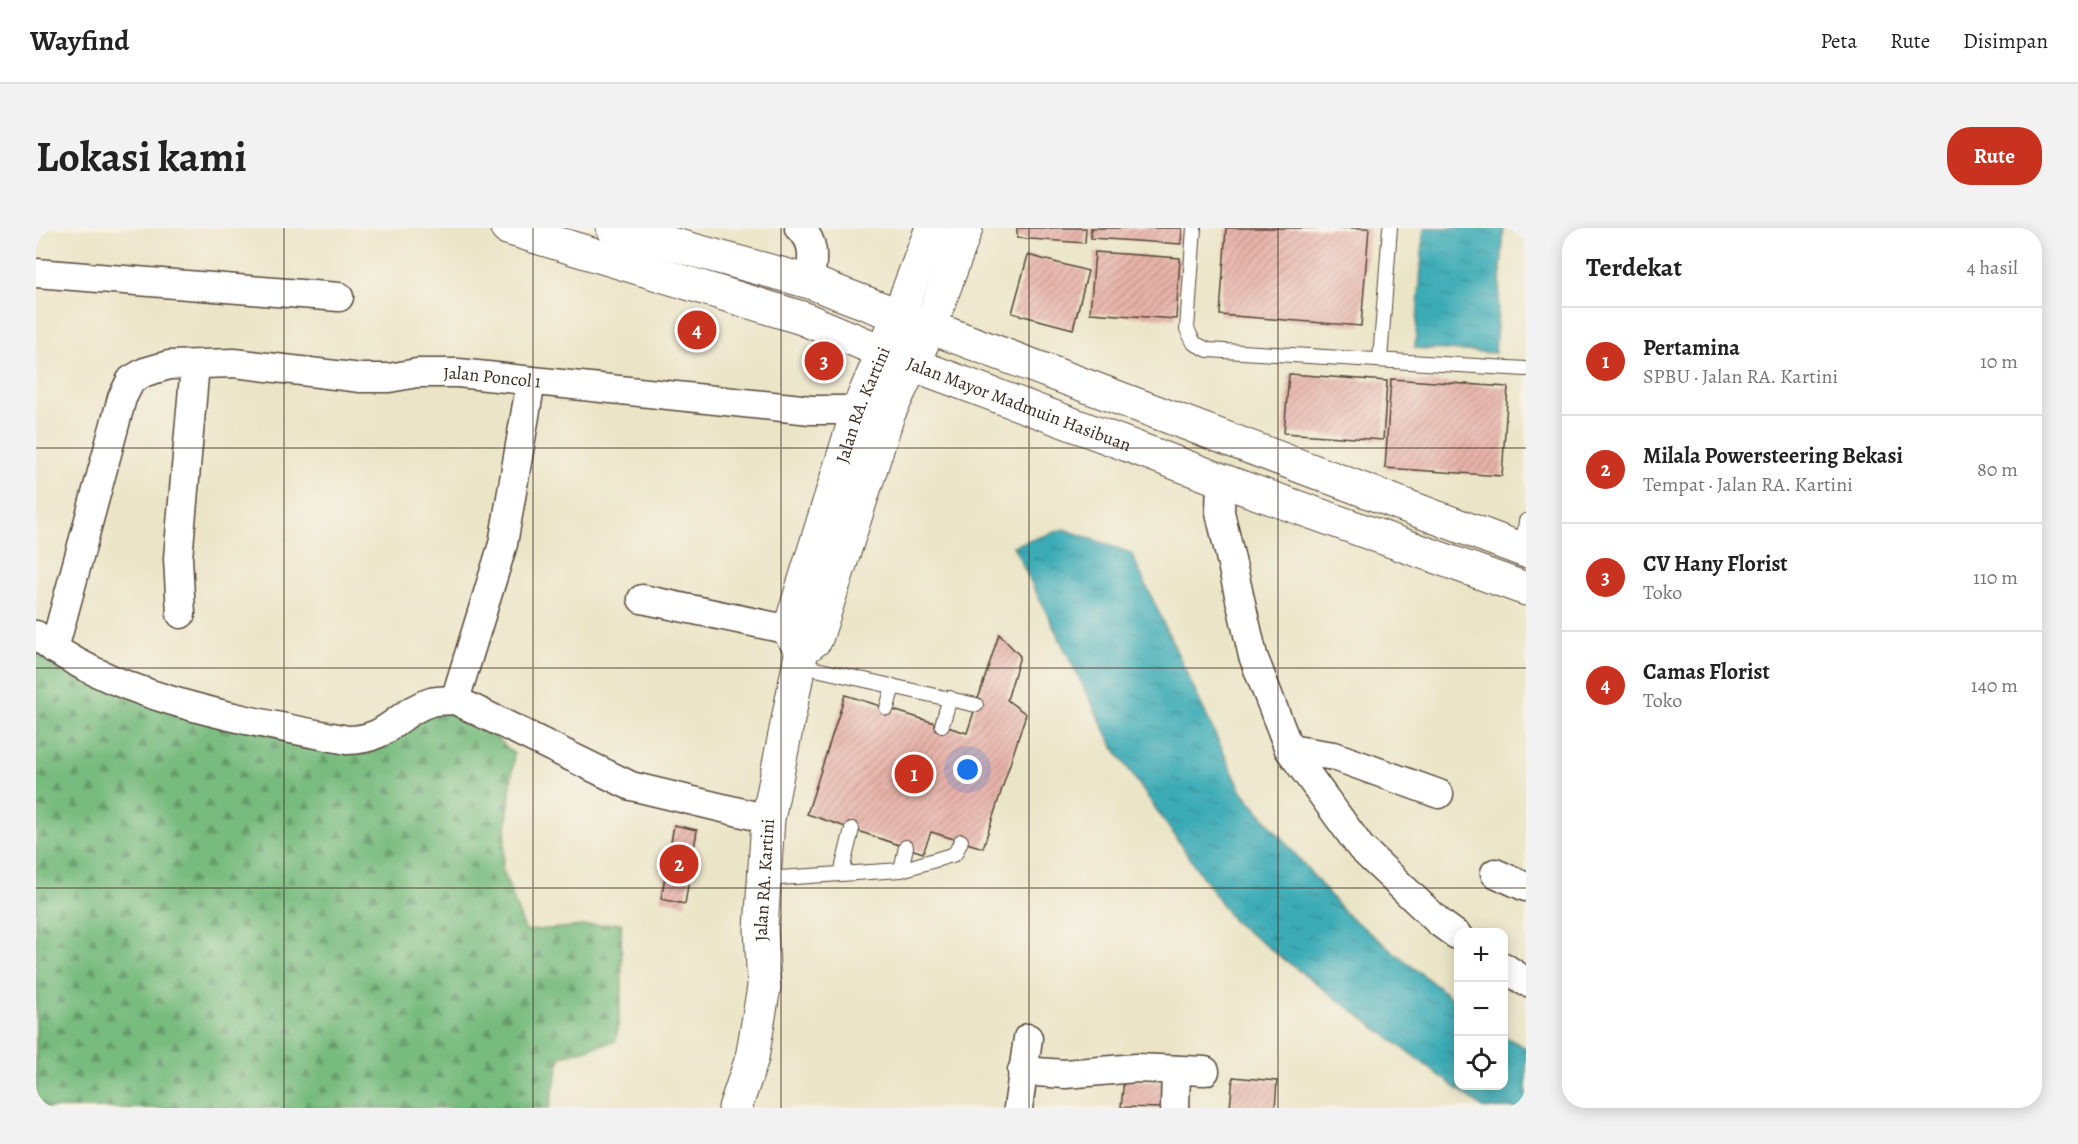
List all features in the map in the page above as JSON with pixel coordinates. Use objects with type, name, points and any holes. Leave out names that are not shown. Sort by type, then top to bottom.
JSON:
[{"type":"main road","name":"Jalan Mayor Madmuin Hasibuan","points":[[507,228],[802,318],[1221,480],[1526,589]]},
{"type":"main road","points":[[613,228],[810,282],[1525,540]]},
{"type":"main road","name":"Jalan RA. Kartini","points":[[801,646],[888,415],[898,357],[899,315],[932,228]]},
{"type":"main road","name":"Jalan RA. Kartini","points":[[735,1108],[752,1058],[764,987],[760,929],[768,819],[801,646],[858,410],[898,357],[930,327],[966,228]]},
{"type":"street","points":[[799,228],[810,243],[813,253],[810,282]]},
{"type":"street","points":[[36,273],[339,297]]},
{"type":"street","name":"Jalan Poncol 1","points":[[45,642],[122,398],[131,380],[145,372],[169,365],[246,364],[361,378],[390,378],[417,373],[458,373],[810,410],[858,410]]},
{"type":"street","points":[[181,614],[178,558],[195,365]]},
{"type":"street","points":[[455,700],[503,544],[531,381]]},
{"type":"street","points":[[1221,480],[1220,512],[1253,657],[1289,749],[1361,848],[1440,923],[1454,933]]},
{"type":"street","points":[[642,600],[801,646]]},
{"type":"street","points":[[45,642],[134,688],[237,719],[347,740],[365,740],[384,732],[432,702],[455,700],[631,786],[768,819]]},
{"type":"street","points":[[1289,749],[1334,756],[1439,794]]},
{"type":"street","points":[[1495,873],[1525,883]]},
{"type":"street","points":[[1508,970],[1526,982]]},
{"type":"street","points":[[1018,1108],[1028,1038]]},
{"type":"street","points":[[1022,1071],[1065,1074],[1136,1068],[1205,1071]]},
{"type":"street","points":[[1174,1108],[1176,1070]]},
{"type":"lane","points":[[1194,228],[1187,328],[1194,343],[1208,350],[1526,369]]},
{"type":"lane","points":[[1380,360],[1390,228]]},
{"type":"lane","points":[[801,646],[894,686],[976,705]]},
{"type":"lane","points":[[887,708],[894,686]]},
{"type":"lane","points":[[942,725],[950,698]]},
{"type":"lane","points":[[842,874],[852,829]]},
{"type":"lane","points":[[763,879],[901,870],[955,854],[961,841]]},
{"type":"lane","points":[[901,870],[906,847]]},
{"type":"green space","points":[[36,635],[54,650],[347,740],[455,700],[514,754],[502,868],[525,931],[621,923],[622,990],[616,1041],[561,1056],[549,1108],[36,1108]]},
{"type":"water","points":[[1424,228],[1504,228],[1495,353],[1415,348]]},
{"type":"water","points":[[1064,529],[1131,553],[1241,790],[1344,912],[1454,1000],[1454,1086],[1233,921],[1114,748],[1013,546]]},
{"type":"water","points":[[1508,1038],[1526,1048],[1526,1108],[1483,1108],[1459,1090],[1508,1090]]},
{"type":"building","points":[[1017,228],[1086,228],[1085,243],[1017,238]]},
{"type":"building","points":[[1091,228],[1182,228],[1181,244],[1091,238]]},
{"type":"building","points":[[1226,228],[1369,228],[1361,326],[1220,315]]},
{"type":"building","points":[[1095,252],[1180,258],[1176,319],[1090,313]]},
{"type":"building","points":[[1028,255],[1088,271],[1073,329],[1012,313]]},
{"type":"building","points":[[1289,374],[1387,381],[1383,440],[1284,433]]},
{"type":"building","points":[[1391,379],[1508,387],[1502,476],[1385,468]]},
{"type":"building","points":[[999,634],[1020,656],[1007,700],[1026,714],[983,848],[931,832],[923,853],[807,814],[845,695],[967,733]]},
{"type":"building","points":[[674,825],[697,830],[685,904],[661,899]]},
{"type":"building","points":[[1233,1077],[1277,1081],[1275,1108],[1230,1108]]},
{"type":"building","points":[[1124,1079],[1164,1083],[1162,1108],[1121,1107]]},
{"type":"place","name":"Camas Florist","points":[[697,330]]},
{"type":"place","name":"CV Hany Florist","points":[[824,361]]},
{"type":"place","name":"Pertamina","points":[[914,774]]},
{"type":"place","name":"Milala Powersteering Bekasi","points":[[679,864]]}]
